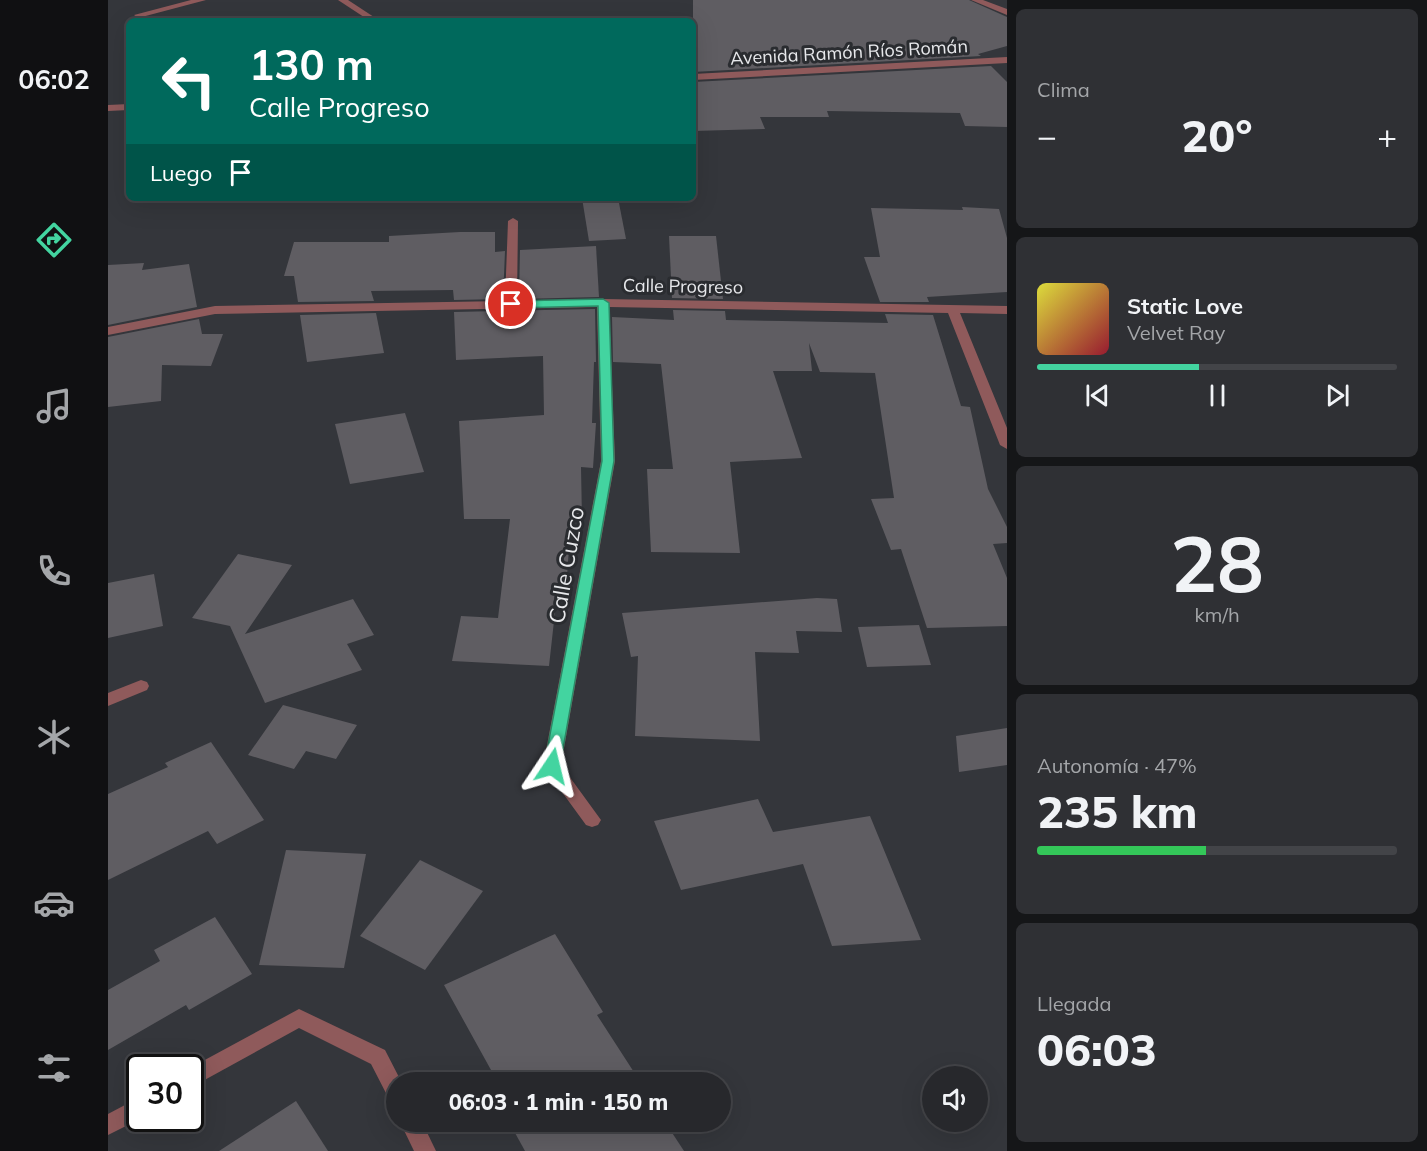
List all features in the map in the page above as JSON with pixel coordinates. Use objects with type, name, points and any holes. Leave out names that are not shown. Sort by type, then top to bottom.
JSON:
[{"type":"street","points":[[138,15],[202,0]]},
{"type":"street","points":[[342,0],[371,18]]},
{"type":"street","points":[[975,0],[1007,12]]},
{"type":"street","name":"Avenida Ramón Ríos Román","points":[[696,77],[1007,60]]},
{"type":"street","points":[[108,108],[126,107]]},
{"type":"street","points":[[511,304],[513,222]]},
{"type":"street","name":"Calle Progreso","points":[[108,331],[215,310],[603,303],[1007,310]]},
{"type":"street","name":"Calle Cuzco","points":[[592,820],[552,766],[608,461],[603,303]]},
{"type":"street","points":[[953,309],[1007,445]]},
{"type":"street","points":[[108,700],[141,686]]},
{"type":"street","points":[[204,1071],[299,1018],[378,1057],[386,1073]]},
{"type":"street","points":[[108,1125],[126,1115]]},
{"type":"street","points":[[416,1132],[425,1151]]},
{"type":"building","points":[[693,0],[969,0],[1007,17],[1007,46],[978,54],[981,56],[696,72],[696,18],[693,18]]},
{"type":"building","points":[[991,66],[1007,82],[1007,127],[965,126],[960,113],[827,111],[829,117],[760,117],[765,129],[696,131],[696,82]]},
{"type":"building","points":[[582,201],[619,201],[626,239],[589,241]]},
{"type":"building","points":[[962,207],[999,209],[1007,238],[1007,292],[927,297],[929,302],[880,302],[864,257],[880,257],[871,208],[963,210]]},
{"type":"building","points":[[495,232],[495,252],[505,251],[503,299],[454,300],[453,290],[371,291],[374,301],[298,302],[294,276],[284,276],[294,242],[389,242],[389,236]]},
{"type":"building","points":[[669,236],[716,236],[723,299],[672,298]]},
{"type":"building","points":[[596,246],[599,297],[519,299],[520,250]]},
{"type":"building","points":[[144,263],[142,270],[189,264],[197,307],[108,325],[108,265]]},
{"type":"building","points":[[595,309],[596,362],[594,362],[592,423],[596,423],[593,468],[581,467],[582,519],[571,519],[567,576],[559,576],[549,666],[452,661],[461,616],[498,618],[510,519],[464,519],[459,421],[544,415],[543,356],[456,360],[454,312]]},
{"type":"building","points":[[673,310],[725,311],[726,320],[888,323],[885,314],[933,315],[961,406],[970,407],[988,489],[1007,527],[1007,543],[993,544],[1007,578],[1007,626],[927,628],[901,549],[891,550],[871,499],[894,498],[875,373],[820,372],[809,343],[812,371],[773,371],[802,458],[730,462],[740,553],[651,552],[647,469],[673,469],[661,364],[613,362],[612,317],[674,320]]},
{"type":"building","points":[[376,313],[384,353],[307,362],[300,315]]},
{"type":"building","points":[[199,319],[202,334],[223,334],[211,366],[162,365],[161,401],[108,407],[108,337]]},
{"type":"building","points":[[405,413],[424,472],[350,484],[335,424]]},
{"type":"building","points":[[238,554],[292,565],[245,634],[353,599],[374,635],[347,644],[362,670],[265,703],[230,626],[192,618]]},
{"type":"building","points":[[154,574],[163,626],[108,638],[108,583]]},
{"type":"building","points":[[817,598],[837,599],[842,632],[796,631],[799,653],[755,652],[760,741],[635,736],[638,656],[631,657],[622,613]]},
{"type":"building","points":[[919,625],[931,665],[867,667],[858,627]]},
{"type":"building","points":[[283,705],[357,725],[336,759],[306,751],[294,769],[248,755]]},
{"type":"building","points":[[1007,728],[1007,765],[959,772],[956,736]]},
{"type":"building","points":[[211,742],[264,820],[217,844],[208,831],[108,880],[108,794],[168,767],[165,763]]},
{"type":"building","points":[[758,799],[773,832],[870,816],[921,940],[832,946],[803,864],[681,890],[654,821]]},
{"type":"building","points":[[286,850],[366,854],[344,968],[259,965]]},
{"type":"building","points":[[420,860],[483,891],[425,970],[360,936]]},
{"type":"building","points":[[215,917],[252,974],[189,1010],[186,1005],[108,1050],[108,990],[160,961],[154,950]]},
{"type":"building","points":[[555,934],[603,1012],[597,1015],[634,1072],[487,1072],[491,1070],[444,985]]},
{"type":"building","points":[[296,1101],[328,1151],[219,1151]]},
{"type":"building","points":[[515,1132],[672,1132],[684,1151],[525,1151]]},
{"type":"route","points":[[511,304],[603,303],[608,461],[552,766]]}]
